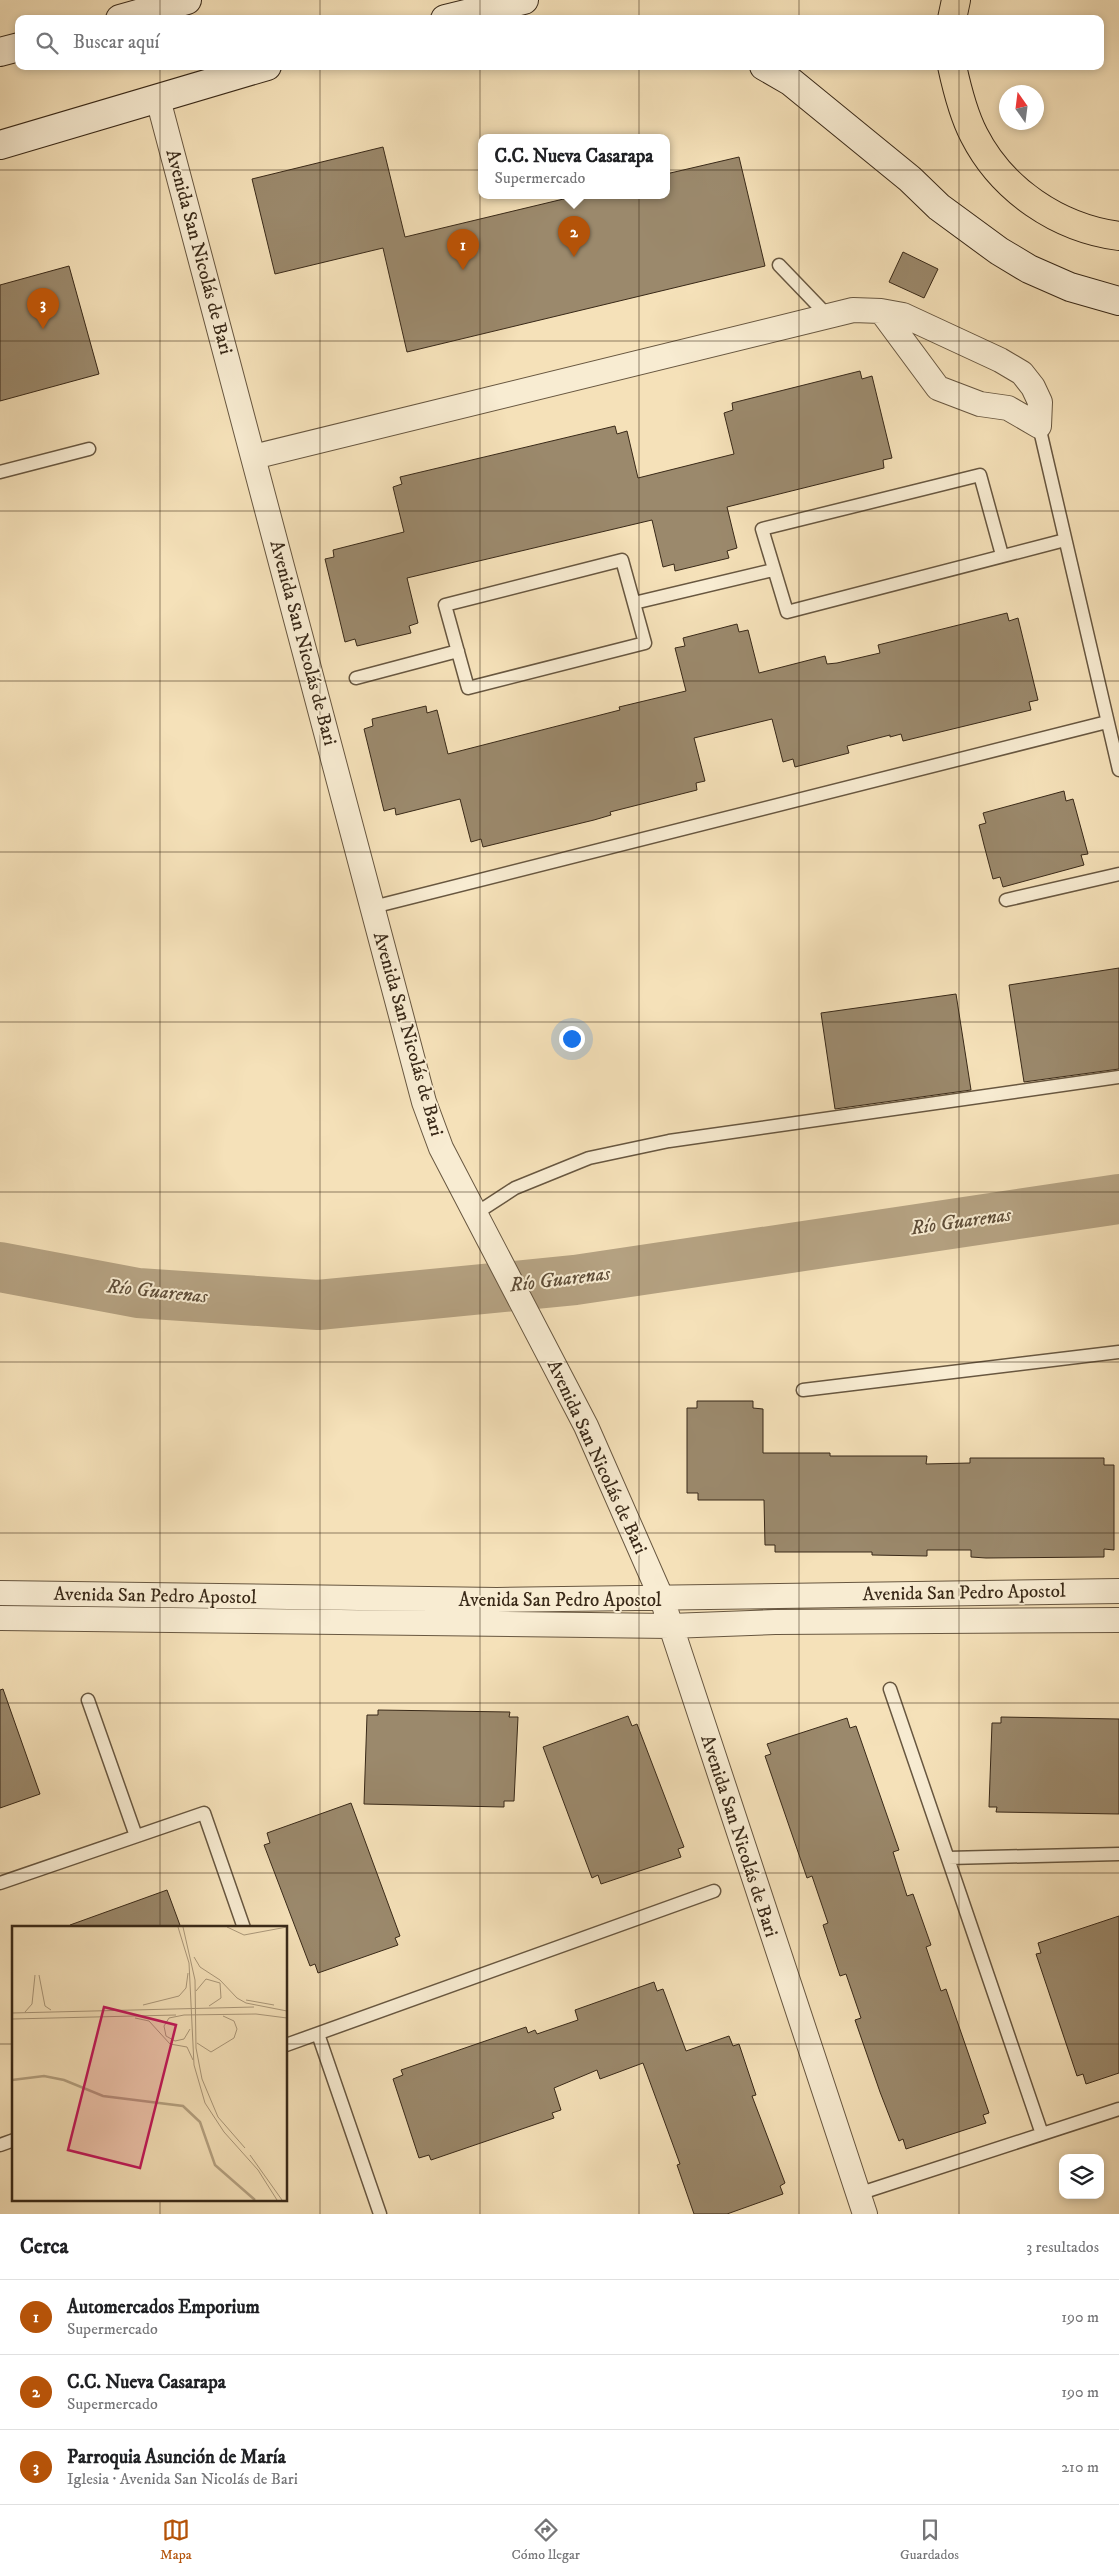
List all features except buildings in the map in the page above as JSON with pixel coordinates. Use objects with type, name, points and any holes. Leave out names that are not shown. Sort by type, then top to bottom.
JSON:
[{"type":"highway","points":[[953,15],[956,0]]},
{"type":"highway","points":[[953,70],[959,95],[973,135],[992,164],[1018,193],[1049,212],[1079,227],[1119,236]]},
{"type":"main road","points":[[134,15],[186,0]]},
{"type":"main road","points":[[462,15],[524,0]]},
{"type":"main road","points":[[0,52],[15,48]]},
{"type":"main road","points":[[0,145],[253,70]]},
{"type":"main road","points":[[771,70],[790,81],[910,179],[938,207],[998,251],[1029,269],[1070,287],[1119,301]]},
{"type":"street","name":"Avenida San Nicolás de Bari","points":[[158,98],[424,1102],[441,1148],[586,1426],[662,1599],[861,2204]]},
{"type":"street","points":[[253,457],[853,310],[881,311],[910,318],[1000,360],[1022,373],[1033,386],[1040,402],[1039,426],[1008,408],[980,404],[938,388],[881,311]]},
{"type":"street","name":"Avenida San Pedro Apostol","points":[[0,1593],[391,1600],[662,1599],[752,1595],[1119,1591]]},
{"type":"street","name":"Avenida San Pedro Apostol","points":[[0,1618],[670,1626],[775,1622],[1119,1620]]},
{"type":"lane","points":[[779,264],[827,315]]},
{"type":"lane","points":[[1039,426],[1119,770]]},
{"type":"lane","points":[[0,472],[89,449]]},
{"type":"lane","points":[[1002,555],[980,475],[762,529],[787,612],[1065,540]]},
{"type":"lane","points":[[622,560],[634,603],[645,643],[468,688],[445,605],[622,560]]},
{"type":"lane","points":[[634,603],[773,570]]},
{"type":"lane","points":[[356,678],[458,651]]},
{"type":"lane","points":[[373,907],[1107,722]]},
{"type":"lane","points":[[1006,900],[1119,874]]},
{"type":"lane","points":[[475,1214],[516,1188],[589,1158],[660,1142],[1119,1077]]},
{"type":"lane","points":[[803,1390],[1119,1352]]},
{"type":"lane","points":[[890,1689],[1042,2134]]},
{"type":"lane","points":[[88,1700],[136,1836]]},
{"type":"lane","points":[[0,1883],[204,1813],[243,1926]]},
{"type":"lane","points":[[948,1858],[1119,1854]]},
{"type":"lane","points":[[288,2044],[714,1891]]},
{"type":"lane","points":[[318,2034],[380,2214]]},
{"type":"lane","points":[[861,2204],[1042,2134],[1119,2109]]},
{"type":"lane","points":[[0,2145],[12,2141]]},
{"type":"waterway","name":"Río Guarenas","points":[[0,1267],[138,1293],[318,1305],[575,1280],[1119,1199]]},
{"type":"place","name":"C.C. Nueva Casarapa","points":[[574,257]]},
{"type":"place","name":"Automercados Emporium","points":[[463,270]]},
{"type":"place","name":"Parroquia Asunción de María","points":[[43,329]]}]
